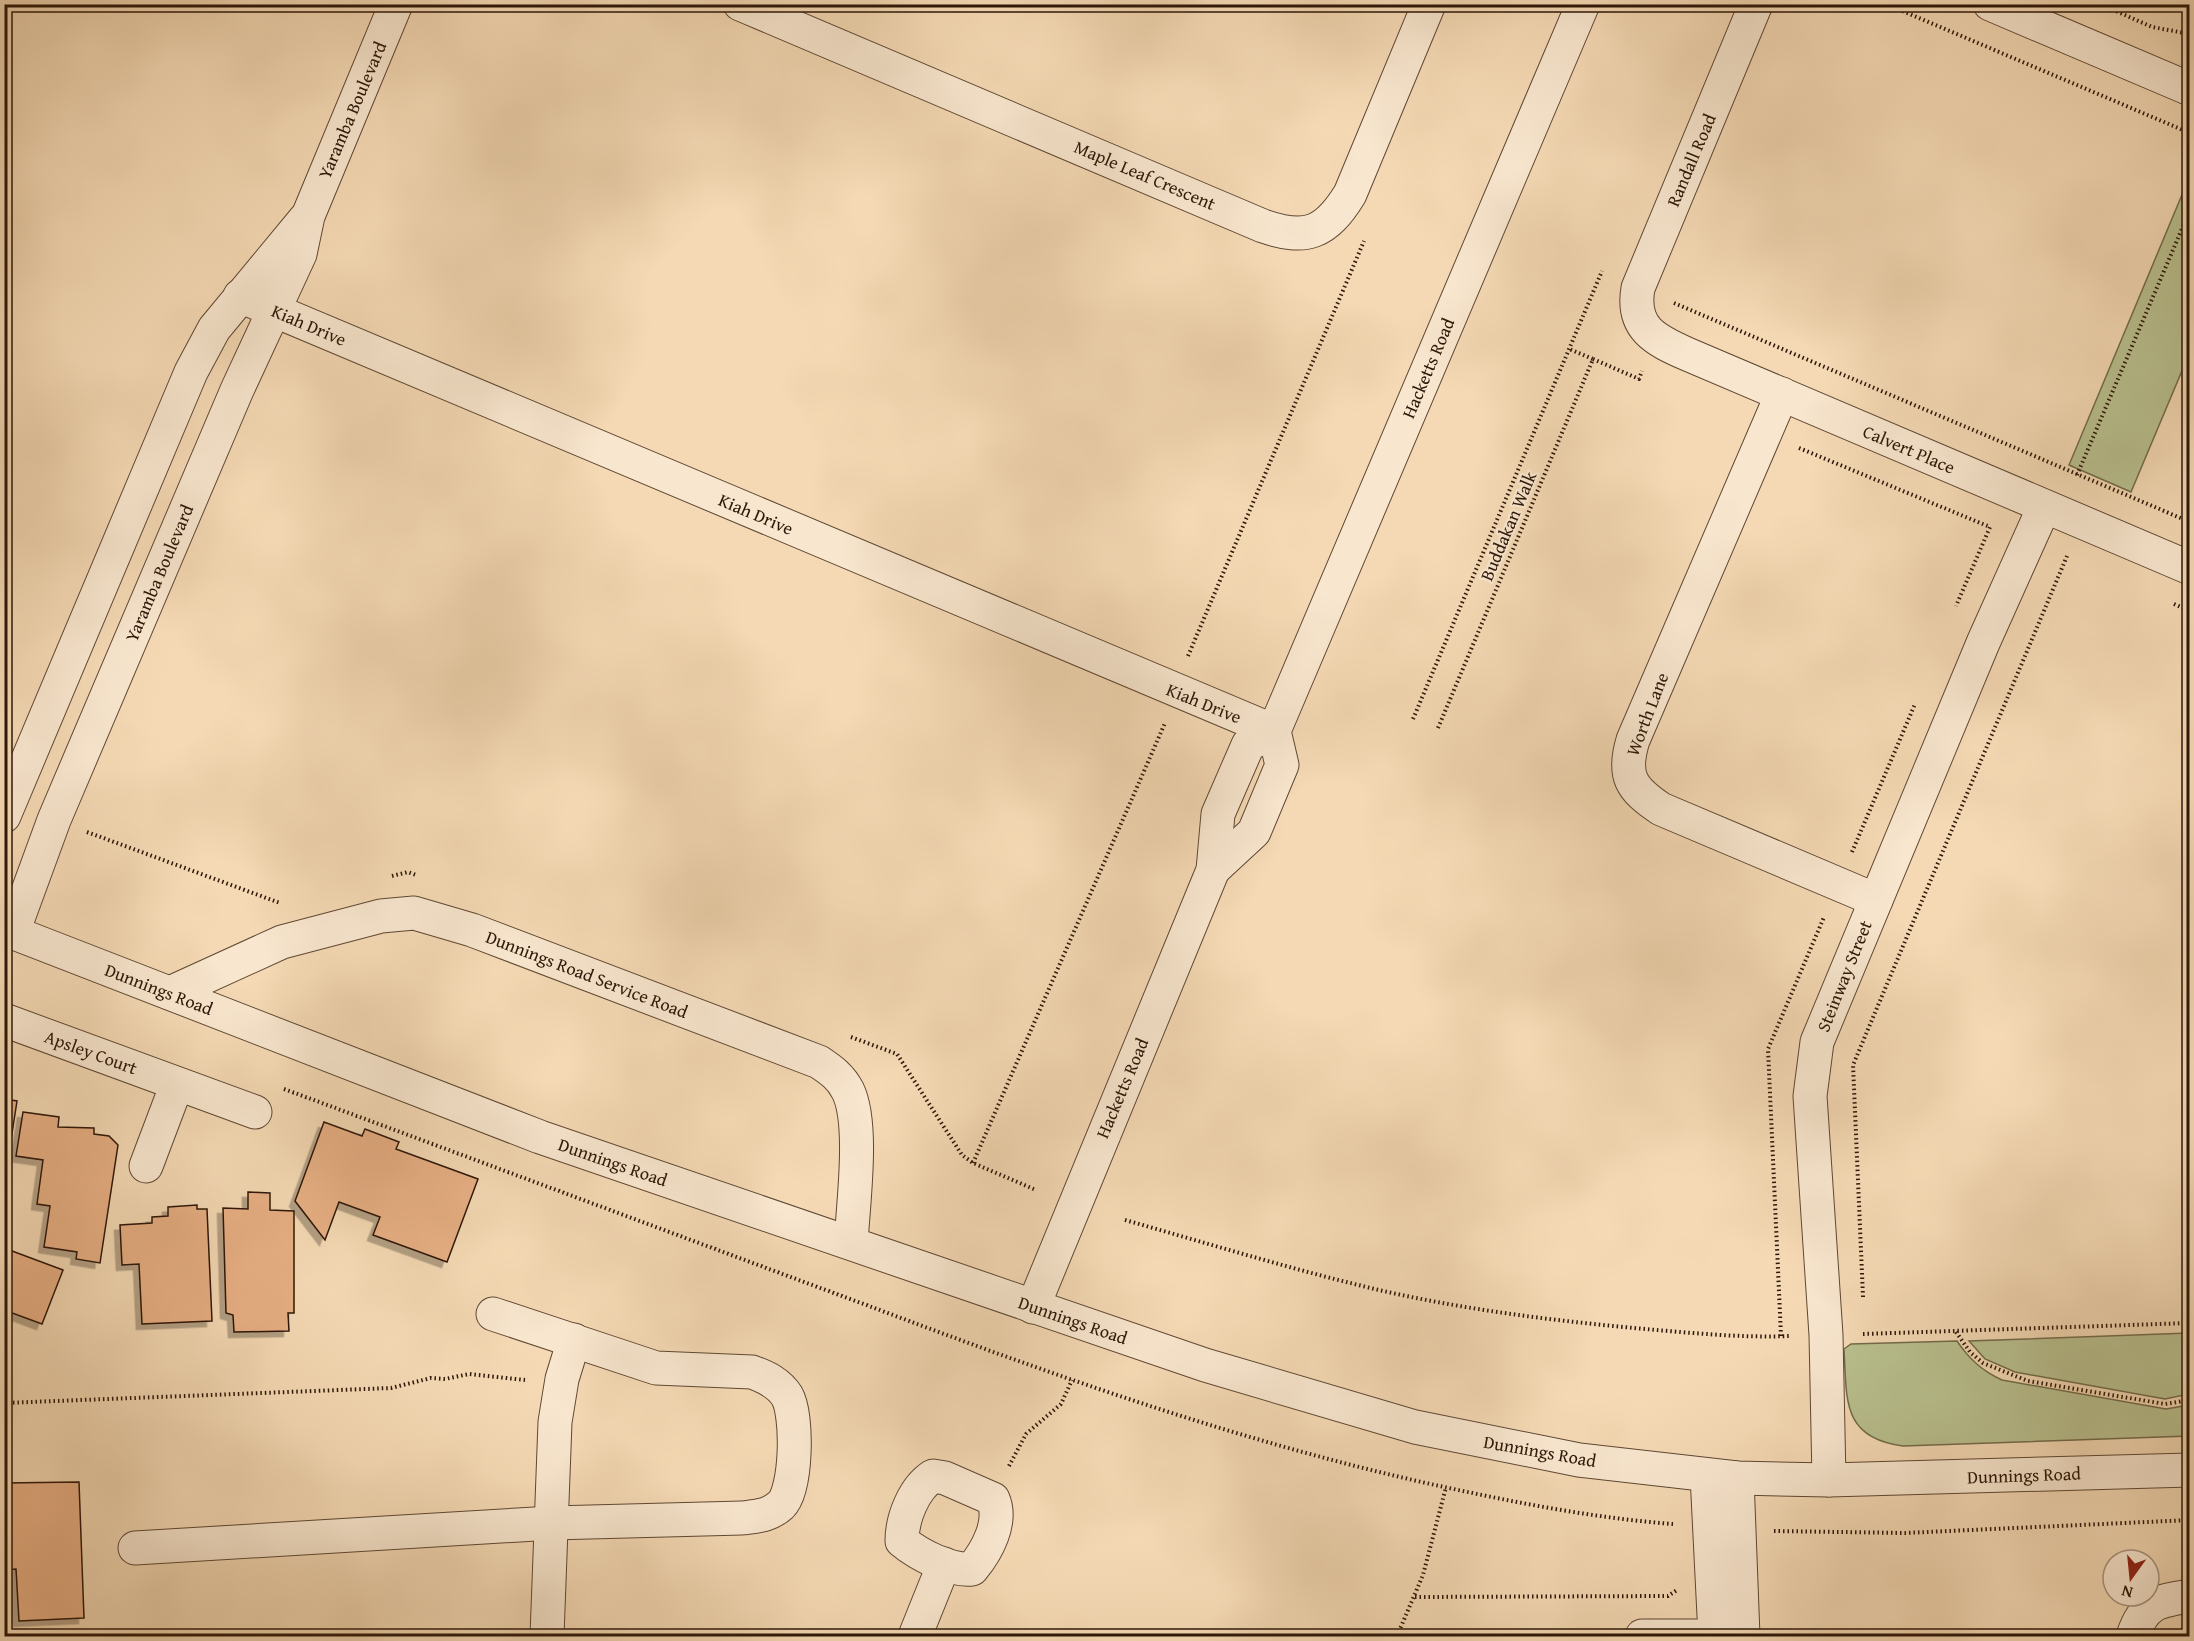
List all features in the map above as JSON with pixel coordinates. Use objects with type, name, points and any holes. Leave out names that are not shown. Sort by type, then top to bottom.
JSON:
[{"type":"street","name":"Yaramba Boulevard","points":[[9,930],[233,401],[300,254],[308,216],[396,4]]},
{"type":"street","name":"Maple Leaf Crescent","points":[[740,4],[1263,225],[1297,234],[1310,232],[1330,222],[1350,194],[1429,4]]},
{"type":"street","name":"Hacketts Road","points":[[1033,1307],[1213,870],[1254,832],[1282,765],[1274,731],[1583,4]]},
{"type":"street","name":"Randall Road","points":[[1638,317],[1638,288],[1756,4]]},
{"type":"street","points":[[1990,4],[2190,88]]},
{"type":"street","name":"Yaramba Boulevard","points":[[4,816],[191,372],[214,329],[308,216]]},
{"type":"street","name":"Kiah Drive","points":[[240,296],[1274,731]]},
{"type":"street","name":"Calvert Place","points":[[1638,317],[1650,333],[1662,343],[2190,568]]},
{"type":"street","name":"Worth Lane","points":[[1782,394],[1633,740],[1628,770],[1633,786],[1643,797],[1661,809],[1876,900]]},
{"type":"street","name":"Steinway Street","points":[[1829,1480],[1826,1335],[1810,1096],[1817,1042],[1983,643],[2044,507]]},
{"type":"street","name":"Dunnings Road Service Road","points":[[170,993],[282,942],[381,916],[414,913],[472,930],[819,1062],[837,1074],[849,1092],[854,1117],[856,1161],[851,1243]]},
{"type":"street","name":"Dunnings Road","points":[[9,930],[540,1137],[1205,1365],[1415,1427],[1579,1460],[1722,1476],[1829,1480],[2190,1470]]},
{"type":"street","name":"Apsley Court","points":[[4,1020],[255,1112]]},
{"type":"street","points":[[146,1166],[177,1084]]},
{"type":"street","points":[[135,1548],[552,1523],[742,1518],[768,1515],[783,1503],[789,1491],[793,1471],[792,1412],[788,1397],[767,1377],[753,1372],[656,1368],[493,1314]]},
{"type":"street","points":[[547,1634],[555,1422],[562,1379],[574,1340]]},
{"type":"street","points":[[933,1476],[945,1478],[993,1499],[998,1510],[996,1522],[980,1559],[972,1569],[960,1570],[944,1564],[902,1540],[902,1527],[921,1484],[933,1476]]},
{"type":"street","points":[[1642,1636],[1743,1636],[1722,1476]]},
{"type":"street","points":[[1715,1636],[1722,1476]]},
{"type":"street","points":[[915,1636],[944,1564]]},
{"type":"street","points":[[2133,1636],[2143,1614],[2151,1604],[2190,1596]]},
{"type":"path","points":[[1886,4],[2190,133]]},
{"type":"path","points":[[2100,4],[2152,27],[2190,34]]},
{"type":"path","points":[[2077,475],[2190,210]]},
{"type":"path","points":[[1036,1190],[973,1163],[1177,692],[1194,641],[1367,233]]},
{"type":"path","points":[[1413,719],[1606,262]]},
{"type":"path","points":[[1671,302],[2190,522]]},
{"type":"path","name":"Buddakan Walk","points":[[1438,728],[1593,359],[1569,350]]},
{"type":"path","points":[[1764,433],[1990,527],[1953,614]]},
{"type":"path","points":[[1863,1299],[1853,1065],[2097,483]]},
{"type":"path","points":[[1781,1336],[1768,1049],[1916,700]]},
{"type":"path","points":[[1125,1220],[1302,1271],[1381,1291],[1463,1306],[1606,1326],[1699,1334],[1781,1336],[2190,1323]]},
{"type":"path","points":[[1864,1322],[1865,1334]]},
{"type":"path","points":[[1956,1332],[1970,1352],[1983,1363],[2020,1378],[2164,1404],[2190,1400]]},
{"type":"path","points":[[4,1403],[391,1388],[431,1378],[445,1379],[469,1374],[510,1380],[562,1379]]},
{"type":"path","points":[[993,1499],[1021,1441],[1026,1434],[1054,1413],[1071,1380]]},
{"type":"path","points":[[1398,1636],[1415,1597],[1430,1552],[1446,1487]]},
{"type":"path","points":[[1415,1597],[1668,1596],[1684,1589],[1689,1636]]},
{"type":"green space","points":[[2189,178],[2189,354],[2131,492],[2069,465]]},
{"type":"green space","points":[[2189,1333],[2189,1394],[2165,1399],[2015,1372],[1985,1359],[1969,1341]]},
{"type":"green space","points":[[1957,1341],[1976,1364],[2002,1380],[2166,1409],[2189,1405],[2189,1436],[1903,1446],[1883,1442],[1868,1434],[1858,1425],[1851,1413],[1848,1400],[1844,1349],[1851,1344]]},
{"type":"building","points":[[4,1099],[17,1101],[11,1140],[4,1139]]},
{"type":"building","points":[[23,1112],[59,1117],[58,1127],[94,1128],[94,1134],[109,1136],[118,1145],[100,1263],[76,1259],[77,1252],[44,1247],[50,1206],[37,1204],[43,1160],[16,1156]]},
{"type":"building","points":[[324,1122],[362,1136],[365,1129],[399,1142],[396,1149],[478,1179],[447,1262],[373,1235],[380,1217],[339,1202],[325,1240],[295,1201]]},
{"type":"building","points":[[248,1192],[270,1193],[270,1210],[294,1211],[294,1313],[288,1313],[289,1331],[234,1332],[233,1315],[226,1313],[223,1208],[248,1209]]},
{"type":"building","points":[[197,1205],[197,1209],[207,1209],[212,1321],[142,1324],[139,1264],[122,1265],[120,1225],[152,1223],[152,1217],[168,1216],[168,1207]]},
{"type":"building","points":[[4,1248],[63,1270],[42,1324],[4,1310]]},
{"type":"building","points":[[79,1482],[84,1618],[19,1621],[16,1569],[4,1570],[4,1483]]}]
